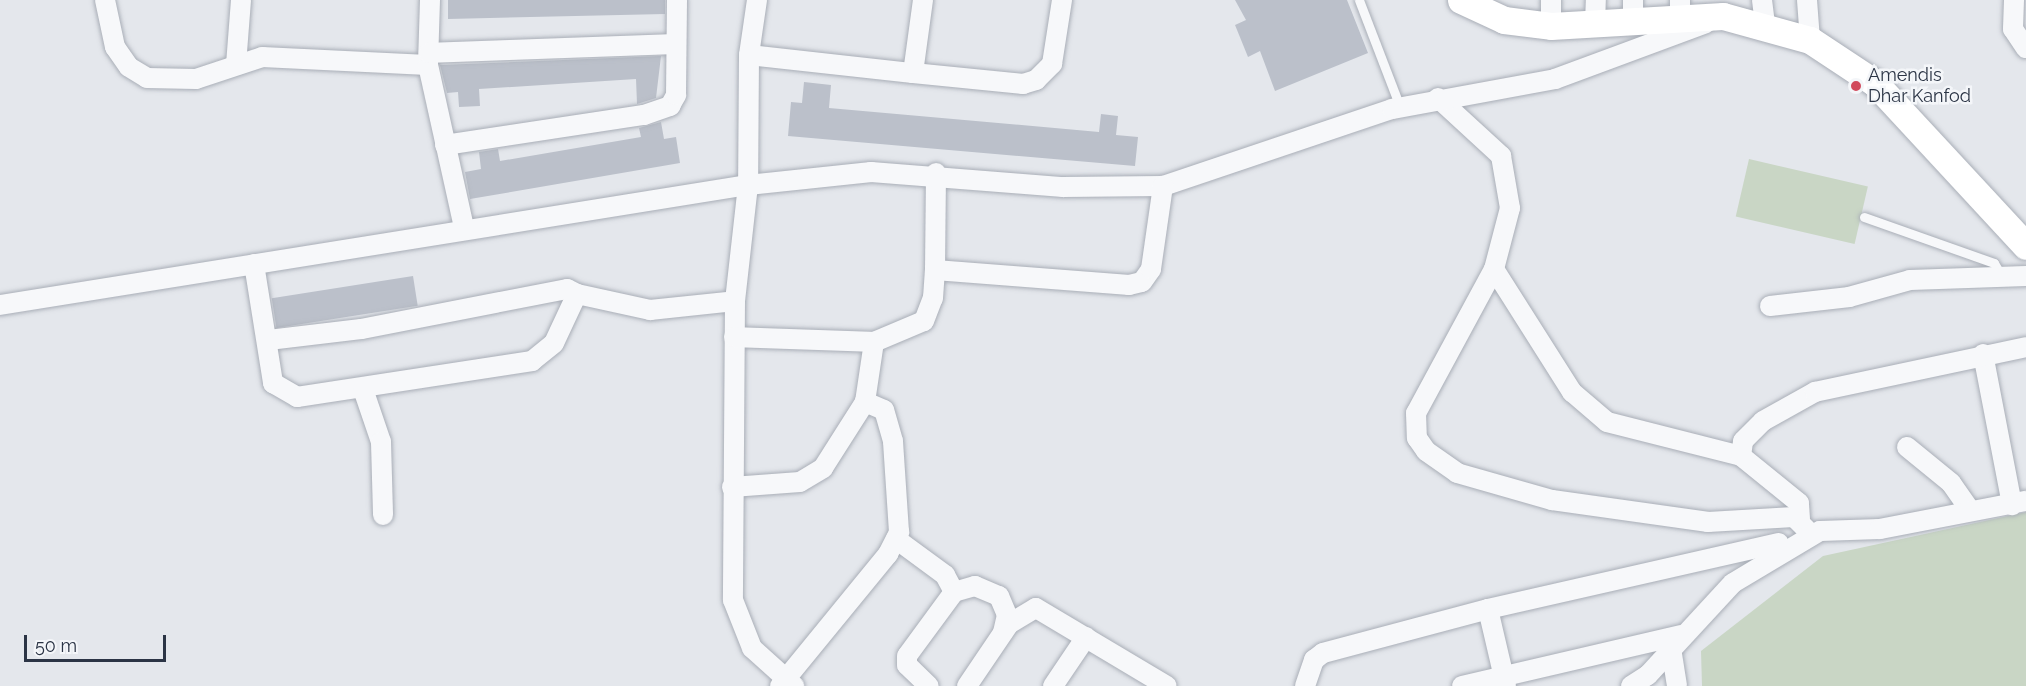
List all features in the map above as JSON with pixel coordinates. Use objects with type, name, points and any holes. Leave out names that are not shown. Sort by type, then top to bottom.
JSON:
[{"type":"street","points":[[105,0],[115,47],[139,74],[196,79],[262,57],[429,59],[674,44]]},
{"type":"street","points":[[236,64],[241,0]]},
{"type":"street","points":[[430,0],[429,59],[445,145],[464,227]]},
{"type":"street","points":[[445,145],[657,112],[675,102],[674,44],[677,0]]},
{"type":"street","points":[[757,0],[749,55],[748,185],[735,302],[733,600],[739,624],[752,648],[787,684],[896,539],[893,441],[884,410],[865,402]]},
{"type":"street","points":[[913,73],[923,0]]},
{"type":"street","points":[[749,55],[1023,84],[1036,80],[1052,64],[1062,0]]},
{"type":"street","points":[[1461,0],[1504,20],[1551,13],[1680,10],[1723,16],[1763,12],[1875,83],[2026,246]]},
{"type":"street","points":[[1807,0],[1810,40]]},
{"type":"street","points":[[2014,0],[2013,29],[2026,48]]},
{"type":"street","points":[[0,305],[464,227],[748,185],[871,172],[936,173],[1063,187],[1163,186],[1400,107],[1438,98],[1555,79],[1723,16]]},
{"type":"street","points":[[1438,98],[1493,146],[1507,171],[1507,230],[1494,269],[1416,413],[1417,438],[1435,461],[1517,492],[1608,510],[1708,522],[1880,530],[1970,510],[2019,503],[1983,354]]},
{"type":"street","points":[[734,337],[874,342],[924,321],[933,298],[936,173]]},
{"type":"street","points":[[935,270],[1136,284],[1151,269],[1163,186]]},
{"type":"street","points":[[254,264],[269,340],[273,383],[286,395],[363,390],[532,361],[554,343],[577,294]]},
{"type":"street","points":[[1494,269],[1572,392],[1607,422],[1741,456],[1799,503],[1811,528]]},
{"type":"street","points":[[1770,306],[1849,297],[1910,280],[2026,276]]},
{"type":"street","points":[[269,340],[361,329],[567,289],[577,294],[650,310],[735,302]]},
{"type":"street","points":[[732,487],[811,478],[834,453],[865,402],[874,342]]},
{"type":"street","points":[[1741,456],[1743,441],[1752,432],[1815,392],[1983,354],[2026,347]]},
{"type":"street","points":[[363,390],[381,442],[383,515]]},
{"type":"street","points":[[1907,447],[1951,483],[1970,510]]},
{"type":"street","points":[[1305,686],[1314,660],[1323,652],[1811,528]]},
{"type":"street","points":[[1631,686],[1760,562],[1811,528]]},
{"type":"street","points":[[896,539],[945,575],[954,592]]},
{"type":"street","points":[[929,686],[908,665],[907,656],[954,592],[975,586],[999,596],[1007,615],[1003,633]]},
{"type":"street","points":[[968,686],[1017,616],[1036,608],[1162,685]]},
{"type":"street","points":[[1488,609],[1505,681]]},
{"type":"street","points":[[1053,686],[1086,637]]},
{"type":"street","points":[[1462,686],[1505,681],[1676,642]]},
{"type":"street","points":[[1676,642],[1677,686]]},
{"type":"lane","points":[[1359,0],[1400,107]]},
{"type":"lane","points":[[1864,217],[1994,263],[2001,277]]},
{"type":"green space","points":[[1749,159],[1868,186],[1855,244],[1736,216]]},
{"type":"green space","points":[[2026,512],[2026,686],[1702,686],[1701,651],[1823,556]]},
{"type":"building","points":[[448,0],[665,0],[665,14],[448,19]]},
{"type":"building","points":[[1235,0],[1347,0],[1368,53],[1275,91],[1260,51],[1248,57],[1235,25],[1246,20]]},
{"type":"building","points":[[661,56],[656,98],[637,104],[636,79],[479,89],[480,106],[459,107],[458,92],[447,93],[440,65]]},
{"type":"building","points":[[804,82],[831,85],[829,108],[1099,132],[1101,114],[1118,116],[1116,135],[1138,137],[1135,166],[788,136],[791,102],[802,103]]},
{"type":"building","points":[[661,122],[664,139],[676,137],[680,163],[470,199],[465,172],[481,169],[479,152],[498,149],[500,161],[641,137],[639,128]]},
{"type":"building","points":[[413,276],[418,306],[276,328],[272,298]]},
{"type":"place","name":"Amendis Dhar Kanfod","points":[[1856,86]]}]
